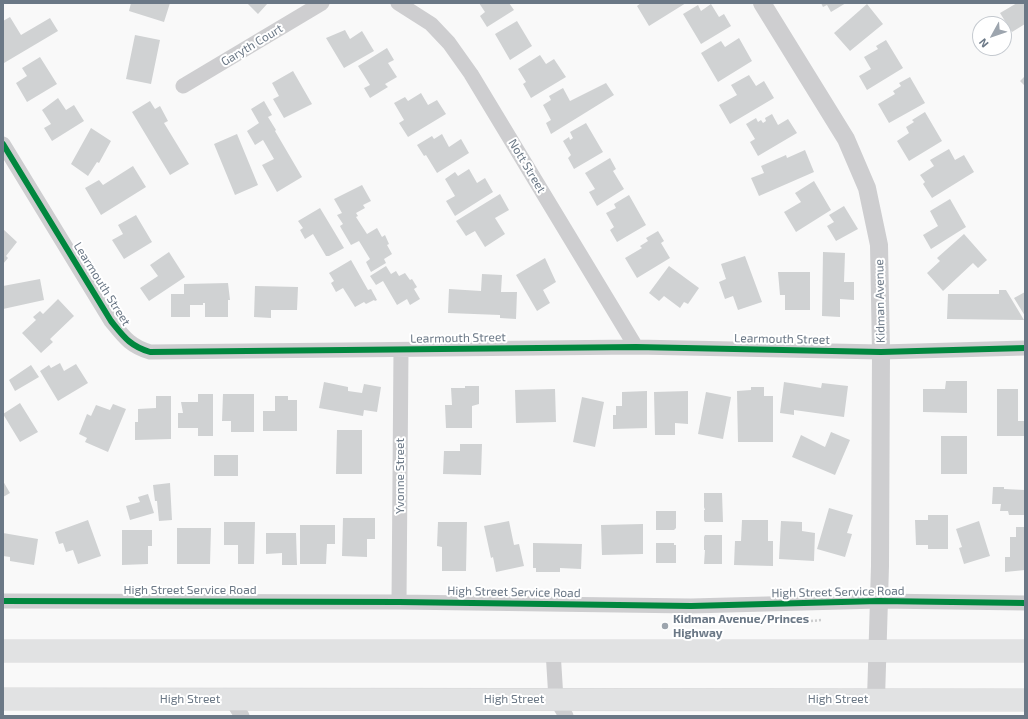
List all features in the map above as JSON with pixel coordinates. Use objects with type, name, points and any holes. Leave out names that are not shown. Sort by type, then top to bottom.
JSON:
[{"type":"highway","points":[[3,651],[1025,651]]},
{"type":"highway","name":"High Street","points":[[3,699],[236,707],[561,708],[876,700],[1025,700]]},
{"type":"street","name":"Garyth Court","points":[[183,86],[322,3]]},
{"type":"street","name":"Nott Street","points":[[398,3],[431,24],[449,43],[471,74],[636,347]]},
{"type":"street","name":"Kidman Avenue","points":[[762,3],[846,139],[867,188],[879,245],[881,352],[879,601],[876,700]]},
{"type":"street","name":"Learmouth Street","points":[[3,144],[111,321],[126,340],[136,348],[150,352],[636,347],[881,352],[1025,348]]},
{"type":"street","name":"Yvonne Street","points":[[399,602],[401,350]]},
{"type":"street","name":"High Street Service Road","points":[[3,601],[399,602],[691,606],[879,601],[1025,603]]},
{"type":"street","points":[[553,651],[561,708]]},
{"type":"building","points":[[131,3],[170,3],[164,22],[129,11]]},
{"type":"building","points":[[247,3],[268,3],[258,14]]},
{"type":"building","points":[[479,3],[509,3],[514,10],[487,27],[480,16],[485,12]]},
{"type":"building","points":[[641,3],[686,3],[649,26],[637,6]]},
{"type":"building","points":[[821,3],[846,3],[831,12],[827,5],[823,7]]},
{"type":"building","points":[[1017,3],[1025,3],[1025,24],[1012,32],[1012,16],[1002,16],[1000,13]]},
{"type":"building","points":[[711,4],[719,17],[724,14],[731,26],[701,44],[683,14],[698,5],[701,11]]},
{"type":"building","points":[[867,4],[883,24],[850,51],[834,33]]},
{"type":"building","points":[[10,17],[21,35],[50,18],[58,31],[4,63],[3,21]]},
{"type":"building","points":[[517,21],[532,46],[510,60],[495,34]]},
{"type":"building","points":[[345,30],[350,39],[362,31],[374,51],[344,68],[326,38]]},
{"type":"building","points":[[135,35],[160,40],[151,84],[126,79]]},
{"type":"building","points":[[739,38],[752,61],[718,82],[701,53],[721,41],[725,47]]},
{"type":"building","points":[[886,40],[903,68],[867,90],[859,76],[871,69],[864,57],[878,49],[876,46]]},
{"type":"building","points":[[387,48],[394,60],[388,63],[397,77],[385,84],[388,87],[370,98],[364,88],[370,85],[358,66]]},
{"type":"building","points":[[540,55],[546,64],[554,59],[566,77],[531,98],[523,84],[526,82],[518,69]]},
{"type":"building","points":[[40,57],[57,84],[27,102],[16,83],[27,76],[22,68]]},
{"type":"building","points":[[293,71],[312,104],[284,118],[273,99],[279,96],[272,83]]},
{"type":"building","points":[[749,75],[756,86],[764,81],[774,98],[730,124],[719,105],[737,95],[731,85]]},
{"type":"building","points":[[1025,76],[1025,86],[1020,81]]},
{"type":"building","points":[[910,77],[925,103],[889,123],[878,104],[895,94],[893,91],[901,86],[899,83]]},
{"type":"building","points":[[606,83],[614,95],[551,134],[546,123],[551,120],[543,105],[551,100],[549,96],[563,88],[570,101]]},
{"type":"building","points":[[421,93],[428,105],[437,100],[446,114],[408,137],[399,123],[404,120],[394,103],[405,97],[408,101]]},
{"type":"building","points":[[58,98],[66,110],[74,105],[84,121],[52,141],[44,128],[51,124],[42,110]]},
{"type":"building","points":[[150,101],[155,109],[160,106],[168,121],[164,123],[189,164],[170,175],[132,112]]},
{"type":"building","points":[[264,101],[272,115],[268,117],[276,130],[275,131],[302,177],[277,192],[262,165],[274,159],[263,140],[255,145],[247,131],[259,123],[251,109]]},
{"type":"building","points":[[925,112],[942,141],[909,161],[897,141],[909,133],[906,127],[914,122],[912,120]]},
{"type":"building","points":[[772,114],[778,125],[788,119],[797,133],[758,156],[750,142],[755,139],[746,124],[756,118],[758,122],[761,120],[763,123],[766,121],[765,118]]},
{"type":"building","points":[[586,123],[603,152],[574,169],[568,158],[571,155],[563,141],[569,137],[570,140],[573,138],[570,132]]},
{"type":"building","points":[[91,128],[111,141],[99,163],[97,162],[88,176],[71,164]]},
{"type":"building","points":[[237,134],[258,185],[235,195],[214,144]]},
{"type":"building","points":[[442,134],[449,147],[461,139],[469,153],[437,173],[426,155],[424,156],[417,145],[432,136],[434,139]]},
{"type":"building","points":[[949,149],[955,160],[964,155],[974,172],[932,198],[923,184],[925,182],[920,175],[934,166],[930,160]]},
{"type":"building","points":[[805,150],[814,172],[759,196],[751,178],[764,173],[761,166],[786,155],[787,158]]},
{"type":"building","points":[[610,158],[616,169],[613,171],[624,189],[597,206],[589,192],[595,189],[585,173]]},
{"type":"building","points":[[133,166],[146,187],[101,215],[85,188],[99,180],[103,185]]},
{"type":"building","points":[[469,169],[477,183],[485,178],[493,192],[455,216],[446,201],[455,196],[445,179],[455,172],[458,176]]},
{"type":"building","points":[[814,181],[831,210],[796,232],[784,212],[801,202],[795,193]]},
{"type":"building","points":[[362,185],[371,201],[363,205],[365,208],[356,213],[358,216],[356,217],[367,234],[377,228],[382,237],[385,235],[389,244],[387,245],[392,254],[384,259],[386,263],[371,272],[366,262],[370,259],[359,241],[351,245],[341,228],[340,226],[343,224],[337,215],[342,213],[334,199]]},
{"type":"building","points":[[500,194],[509,210],[495,218],[505,234],[485,247],[475,231],[466,236],[456,221]]},
{"type":"building","points":[[629,195],[646,225],[617,242],[610,230],[614,227],[606,213],[616,208],[614,204]]},
{"type":"building","points":[[950,199],[966,227],[931,249],[923,235],[938,226],[930,211]]},
{"type":"building","points":[[844,206],[858,229],[836,241],[827,226],[834,222],[829,215]]},
{"type":"building","points":[[320,208],[344,248],[329,256],[326,256],[313,234],[305,239],[300,230],[303,228],[298,221]]},
{"type":"building","points":[[136,215],[152,242],[124,259],[112,240],[123,234],[118,225]]},
{"type":"building","points":[[3,229],[17,242],[6,256],[8,258],[3,264]]},
{"type":"building","points":[[658,231],[664,241],[661,243],[670,258],[637,278],[625,258],[642,248],[640,246],[648,241],[646,238]]},
{"type":"building","points":[[964,234],[987,260],[978,268],[973,263],[943,291],[927,273],[940,261],[937,258]]},
{"type":"building","points":[[169,252],[185,277],[149,301],[140,288],[158,276],[150,265]]},
{"type":"building","points":[[823,252],[845,253],[844,282],[854,282],[854,300],[840,299],[840,317],[822,316]]},
{"type":"building","points":[[745,256],[762,302],[738,310],[733,296],[725,299],[719,282],[726,279],[721,264]]},
{"type":"building","points":[[545,258],[556,282],[543,290],[550,303],[537,311],[516,275]]},
{"type":"building","points":[[351,260],[368,290],[371,289],[377,300],[366,304],[364,302],[355,307],[343,288],[336,292],[331,283],[334,281],[329,273]]},
{"type":"building","points":[[386,266],[391,274],[396,271],[399,276],[405,273],[410,280],[412,279],[417,287],[414,289],[420,299],[410,305],[407,299],[397,305],[383,281],[376,285],[370,276]]},
{"type":"building","points":[[669,266],[699,288],[688,304],[684,302],[680,308],[664,296],[659,301],[649,293]]},
{"type":"building","points":[[778,272],[810,272],[810,310],[785,310],[785,295],[780,295]]},
{"type":"building","points":[[482,274],[502,275],[501,292],[517,292],[516,319],[500,318],[500,315],[448,313],[449,289],[481,291]]},
{"type":"building","points":[[40,279],[44,300],[3,309],[3,286]]},
{"type":"building","points":[[228,283],[230,300],[228,300],[228,317],[205,317],[205,303],[203,303],[203,305],[190,305],[190,317],[171,317],[171,294],[184,294],[184,284]]},
{"type":"building","points":[[255,286],[298,287],[297,310],[271,310],[271,318],[254,317]]},
{"type":"building","points":[[999,290],[1006,290],[1024,320],[947,319],[948,294],[999,294]]},
{"type":"building","points":[[1025,292],[1025,316],[1014,298]]},
{"type":"building","points":[[58,299],[74,316],[50,339],[53,342],[41,353],[22,333],[36,320],[33,317],[40,311],[43,314]]},
{"type":"building","points":[[60,363],[64,371],[76,364],[88,383],[58,401],[40,371],[49,365],[51,368]]},
{"type":"building","points":[[31,365],[39,377],[15,391],[9,380]]},
{"type":"building","points":[[946,381],[967,381],[967,413],[923,412],[923,389],[945,389]]},
{"type":"building","points":[[324,382],[348,387],[348,391],[362,393],[364,384],[381,387],[377,412],[364,410],[363,416],[319,408]]},
{"type":"building","points":[[784,382],[821,388],[822,383],[848,386],[844,417],[794,410],[794,415],[780,413]]},
{"type":"building","points":[[465,386],[479,386],[479,404],[472,406],[472,428],[446,428],[445,405],[452,405],[451,388],[465,388]]},
{"type":"building","points":[[751,387],[764,387],[764,396],[773,396],[773,442],[738,442],[737,391],[751,390]]},
{"type":"building","points":[[555,389],[556,422],[516,423],[515,390]]},
{"type":"building","points":[[997,389],[1018,389],[1018,421],[1025,421],[1025,436],[997,436]]},
{"type":"building","points":[[647,391],[647,428],[613,429],[613,415],[616,415],[616,406],[622,406],[622,392]]},
{"type":"building","points":[[688,391],[688,424],[675,423],[675,435],[655,435],[654,392]]},
{"type":"building","points":[[706,392],[731,397],[723,439],[698,434]]},
{"type":"building","points":[[198,394],[213,394],[213,436],[198,436],[198,428],[178,428],[178,413],[183,413],[181,402],[198,402]]},
{"type":"building","points":[[223,394],[254,394],[254,432],[231,432],[231,421],[222,421]]},
{"type":"building","points":[[156,396],[171,396],[171,439],[135,440],[135,422],[138,422],[138,409],[156,408]]},
{"type":"building","points":[[275,396],[288,396],[288,400],[297,400],[297,431],[263,431],[263,411],[275,411]]},
{"type":"building","points":[[582,397],[604,402],[595,447],[573,442]]},
{"type":"building","points":[[20,403],[38,432],[20,442],[3,414]]},
{"type":"building","points":[[113,404],[126,409],[108,452],[85,442],[87,438],[79,434],[87,414],[91,416],[96,405],[110,410]]},
{"type":"building","points":[[337,430],[362,430],[362,474],[336,474]]},
{"type":"building","points":[[831,432],[850,440],[835,475],[792,457],[801,435],[825,447]]},
{"type":"building","points":[[941,436],[967,436],[967,474],[941,474]]},
{"type":"building","points":[[460,444],[482,444],[481,475],[443,474],[444,451],[460,451]]},
{"type":"building","points":[[214,455],[238,455],[238,476],[214,476]]},
{"type":"building","points":[[3,481],[10,493],[3,497]]},
{"type":"building","points":[[170,483],[172,520],[159,521],[157,501],[155,501],[153,485]]},
{"type":"building","points":[[993,487],[1025,490],[1025,515],[1009,515],[1008,511],[1000,511],[1001,504],[992,504]]},
{"type":"building","points":[[704,493],[722,493],[723,522],[705,522]]},
{"type":"building","points":[[148,494],[154,513],[130,520],[126,506],[140,502],[138,497]]},
{"type":"building","points":[[829,508],[853,515],[847,533],[852,534],[845,557],[817,549]]},
{"type":"building","points":[[656,511],[676,511],[676,528],[674,530],[656,530]]},
{"type":"building","points":[[928,515],[948,515],[948,549],[928,549],[928,545],[916,545],[915,520],[928,520]]},
{"type":"building","points":[[343,518],[375,518],[375,539],[367,539],[367,557],[342,556]]},
{"type":"building","points":[[88,520],[101,556],[78,564],[73,550],[66,552],[63,543],[59,544],[55,532]]},
{"type":"building","points":[[742,520],[768,520],[768,541],[773,541],[773,566],[734,565],[735,541],[741,541]]},
{"type":"building","points":[[509,521],[514,545],[519,544],[524,566],[496,572],[493,557],[491,558],[484,526]]},
{"type":"building","points":[[781,521],[802,522],[802,531],[815,533],[814,561],[779,559]]},
{"type":"building","points":[[979,521],[990,556],[964,564],[959,548],[962,547],[956,529]]},
{"type":"building","points":[[224,522],[255,522],[254,564],[238,564],[238,545],[224,545]]},
{"type":"building","points":[[438,522],[467,522],[466,571],[442,571],[442,547],[437,546]]},
{"type":"building","points":[[643,524],[643,554],[602,555],[601,525]]},
{"type":"building","points":[[300,525],[335,525],[335,544],[327,544],[326,564],[300,564]]},
{"type":"building","points":[[1016,527],[1025,527],[1025,570],[1005,572],[1005,557],[1010,557],[1010,537],[1016,537]]},
{"type":"building","points":[[177,528],[211,528],[210,564],[177,564]]},
{"type":"building","points":[[122,530],[152,530],[152,546],[148,546],[148,564],[122,565]]},
{"type":"building","points":[[3,533],[38,539],[34,565],[10,561],[10,557],[3,556]]},
{"type":"building","points":[[266,533],[296,533],[297,565],[282,565],[282,553],[266,554]]},
{"type":"building","points":[[705,535],[722,535],[722,564],[704,564]]},
{"type":"building","points":[[533,543],[582,544],[581,569],[560,568],[560,572],[536,572],[536,568],[533,568]]},
{"type":"building","points":[[656,543],[674,543],[674,545],[676,545],[676,563],[656,563]]},
{"type":"cycle path","points":[[3,144],[111,321],[132,344],[150,352],[636,347],[881,352],[1025,348]]},
{"type":"cycle path","points":[[3,601],[399,602],[691,606],[879,601],[1025,603]]},
{"type":"place","name":"Kidman Avenue/Princes Highway","points":[[665,626]]}]
